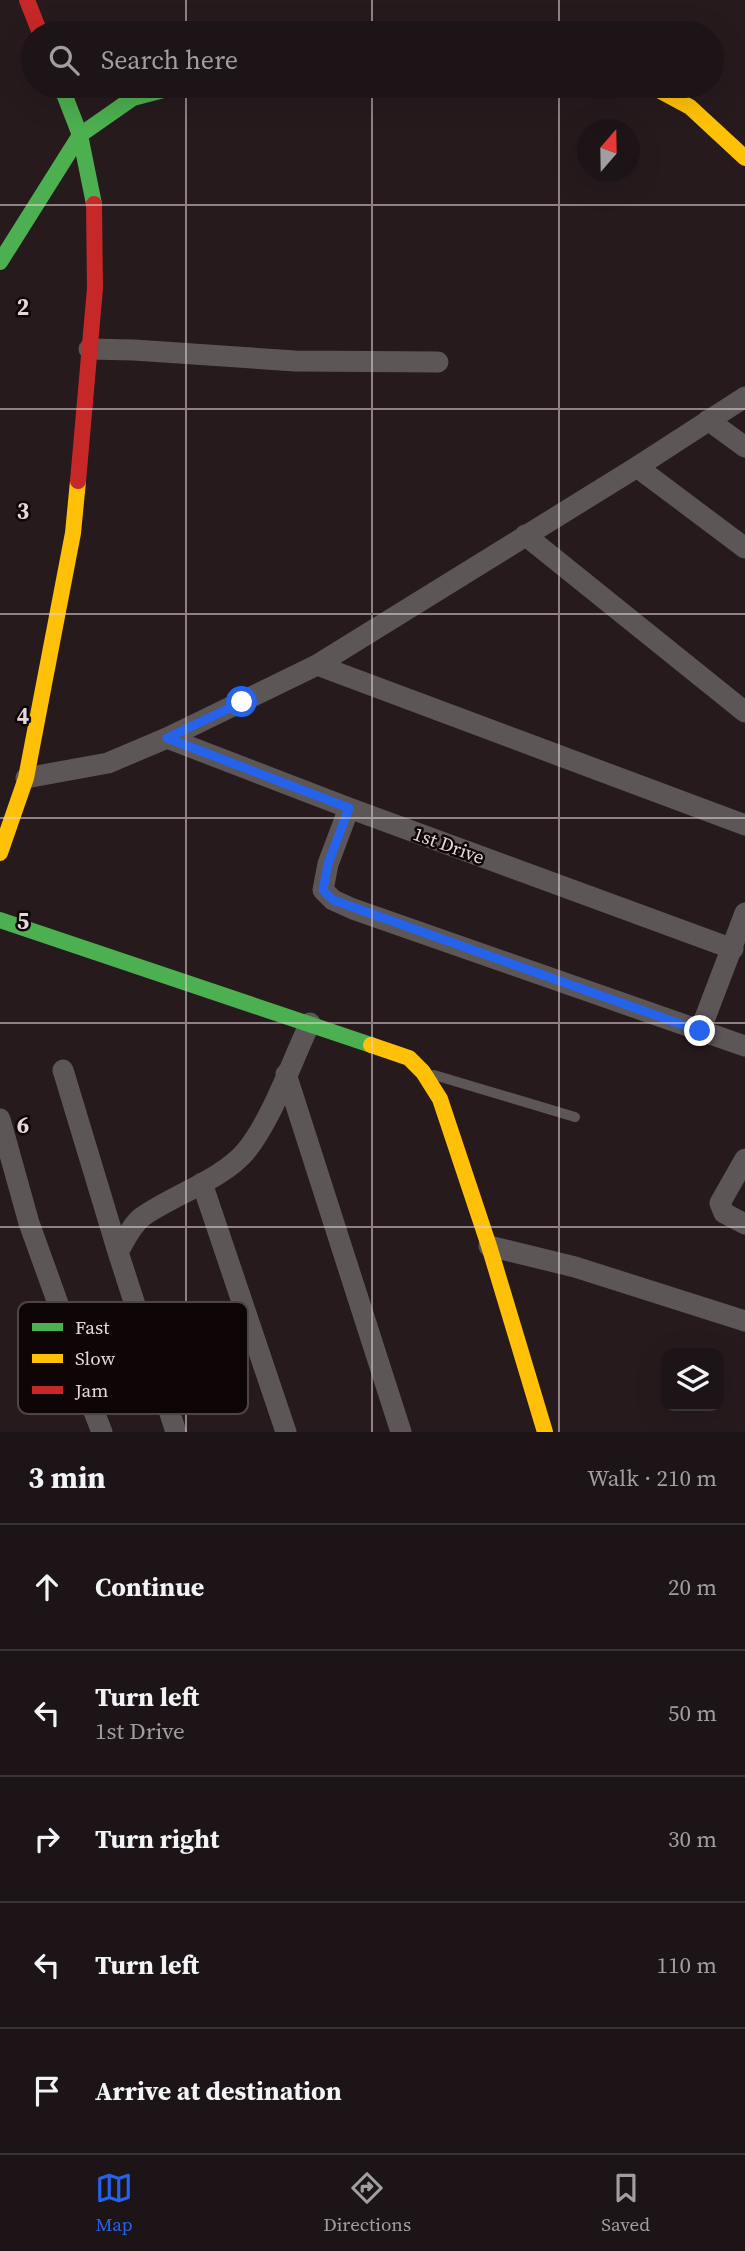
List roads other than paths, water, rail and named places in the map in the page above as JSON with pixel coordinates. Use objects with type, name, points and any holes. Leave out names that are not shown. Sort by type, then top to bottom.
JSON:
[{"type":"street","points":[[27,0],[35,21]]},
{"type":"street","points":[[0,853],[26,778],[73,533],[95,288],[95,209],[80,135],[66,98]]},
{"type":"street","points":[[0,262],[80,135],[133,98]]},
{"type":"street","points":[[674,98],[703,117],[745,158]]},
{"type":"street","points":[[89,349],[295,362],[438,362]]},
{"type":"street","points":[[26,778],[108,763],[167,738],[317,666],[708,420],[741,404]]},
{"type":"street","points":[[708,420],[745,447]]},
{"type":"street","points":[[637,467],[745,548]]},
{"type":"street","points":[[525,535],[745,712]]},
{"type":"street","points":[[317,666],[745,825]]},
{"type":"street","name":"1st Drive","points":[[167,738],[349,808],[733,948]]},
{"type":"street","points":[[349,808],[324,877],[323,890],[333,900],[745,1046]]},
{"type":"street","points":[[700,1031],[745,914]]},
{"type":"street","points":[[0,920],[409,1058],[423,1072],[440,1099],[489,1246],[545,1432]]},
{"type":"street","points":[[118,1252],[132,1227],[142,1217],[202,1183],[245,1153],[270,1112],[310,1023]]},
{"type":"street","points":[[63,1070],[134,1302]]},
{"type":"street","points":[[286,1074],[401,1432]]},
{"type":"street","points":[[0,1119],[29,1223],[57,1302]]},
{"type":"street","points":[[745,1159],[720,1203],[724,1213],[745,1224]]},
{"type":"street","points":[[202,1183],[242,1302]]},
{"type":"street","points":[[489,1246],[575,1267],[745,1321]]},
{"type":"street","points":[[248,1319],[286,1432]]},
{"type":"street","points":[[95,1414],[102,1432]]},
{"type":"street","points":[[170,1414],[176,1432]]},
{"type":"lane","points":[[423,1072],[575,1117]]}]
